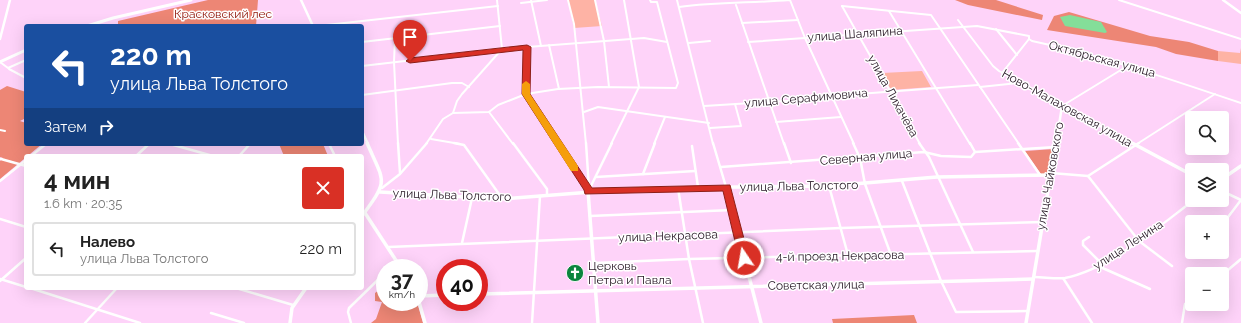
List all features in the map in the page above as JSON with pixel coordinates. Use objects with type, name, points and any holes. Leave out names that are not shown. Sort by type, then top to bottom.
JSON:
[{"type":"main road","points":[[94,24],[128,14],[192,0]]},
{"type":"main road","points":[[0,62],[24,51]]},
{"type":"street","points":[[0,38],[10,0]]},
{"type":"street","points":[[301,0],[312,24]]},
{"type":"street","points":[[453,113],[457,101],[501,49],[497,0]]},
{"type":"street","points":[[521,3],[547,0]]},
{"type":"street","points":[[568,0],[574,24],[584,112],[588,159],[588,191],[598,323]]},
{"type":"street","points":[[596,0],[604,41],[609,87]]},
{"type":"street","points":[[588,191],[638,87],[624,0]]},
{"type":"street","points":[[364,213],[382,188],[400,174],[431,139],[444,119],[453,113],[489,112],[498,106],[526,94],[559,89],[581,87],[676,88],[678,83],[657,2],[651,2],[650,0]]},
{"type":"street","points":[[677,0],[689,43],[713,144],[733,210],[761,323]]},
{"type":"street","points":[[679,7],[709,3],[736,4],[790,0],[805,38],[860,158],[865,184],[891,255]]},
{"type":"street","points":[[1119,0],[1241,39]]},
{"type":"street","points":[[1223,0],[1241,13]]},
{"type":"street","points":[[531,1],[541,46]]},
{"type":"street","points":[[736,4],[791,163]]},
{"type":"street","points":[[335,24],[498,6]]},
{"type":"street","name":"улица Лихачёва","points":[[889,11],[842,6],[924,152],[929,157],[973,252]]},
{"type":"street","points":[[889,11],[931,15],[1040,176]]},
{"type":"street","points":[[889,11],[975,152]]},
{"type":"street","points":[[742,23],[798,20]]},
{"type":"street","name":"Ново-Малаховская улица","points":[[958,20],[994,66],[1002,73],[1135,146],[1185,171]]},
{"type":"street","points":[[364,42],[500,26]]},
{"type":"street","name":"Октябрьская улица","points":[[962,27],[977,26],[1029,36],[1029,39],[1129,65],[1241,103]]},
{"type":"street","name":"улица Шаляпина","points":[[748,42],[962,27]]},
{"type":"street","points":[[996,29],[1017,55]]},
{"type":"street","points":[[395,38],[394,62],[400,174]]},
{"type":"street","points":[[364,66],[501,49],[549,45],[644,38],[667,42]]},
{"type":"street","points":[[1002,73],[1029,39]]},
{"type":"street","points":[[689,43],[710,41]]},
{"type":"street","points":[[549,45],[559,89]]},
{"type":"street","points":[[527,47],[526,94],[588,191]]},
{"type":"street","points":[[8,68],[24,61]]},
{"type":"street","points":[[0,62],[24,77]]},
{"type":"street","name":"улица Чайковского","points":[[1026,323],[1062,106],[1129,65]]},
{"type":"street","points":[[364,95],[452,83],[462,84],[469,87]]},
{"type":"street","name":"улица Серафимовича","points":[[704,106],[1020,83]]},
{"type":"street","points":[[1051,174],[1088,176],[1216,94]]},
{"type":"street","points":[[710,128],[741,126],[735,104]]},
{"type":"street","points":[[584,112],[598,107],[709,123]]},
{"type":"street","points":[[489,112],[547,189],[547,196]]},
{"type":"street","points":[[643,174],[665,117]]},
{"type":"street","points":[[776,122],[841,117]]},
{"type":"street","points":[[0,130],[5,132]]},
{"type":"street","points":[[364,136],[382,178],[382,188]]},
{"type":"street","points":[[431,139],[464,145],[499,194],[500,199]]},
{"type":"street","points":[[34,154],[44,146]]},
{"type":"street","points":[[138,154],[147,146]]},
{"type":"street","points":[[177,146],[206,154]]},
{"type":"street","points":[[241,154],[248,146]]},
{"type":"street","points":[[692,146],[698,187]]},
{"type":"street","name":"Северная улица","points":[[721,167],[860,158],[924,152],[935,157],[946,158],[971,156],[975,152],[1056,147]]},
{"type":"street","points":[[1,159],[24,165]]},
{"type":"street","points":[[0,182],[24,162]]},
{"type":"street","points":[[1229,174],[1241,166]]},
{"type":"street","points":[[596,177],[695,171]]},
{"type":"street","name":"улица Льва Толстого","points":[[380,192],[500,199],[547,196],[588,191],[698,187],[829,186],[937,177],[1040,176],[1051,174]]},
{"type":"street","points":[[1088,176],[1139,241],[1172,266]]},
{"type":"street","points":[[902,181],[932,254],[941,281],[956,312],[1028,311]]},
{"type":"street","points":[[829,186],[848,255]]},
{"type":"street","points":[[678,188],[689,259],[703,323]]},
{"type":"street","points":[[1229,194],[1241,200],[1229,215]]},
{"type":"street","points":[[532,323],[540,196]]},
{"type":"street","points":[[462,243],[472,198]]},
{"type":"street","name":"улица Ленина","points":[[1033,278],[1063,278],[1084,273],[1139,241],[1185,207]]},
{"type":"street","points":[[590,216],[733,210]]},
{"type":"street","points":[[364,215],[389,247],[395,259]]},
{"type":"street","points":[[0,219],[24,226]]},
{"type":"street","name":"улица Некрасова","points":[[389,247],[462,243],[685,236],[841,228],[1042,222]]},
{"type":"street","points":[[1089,237],[1084,241],[1083,245],[1101,263]]},
{"type":"street","name":"4-й проезд Некрасова","points":[[594,263],[689,259],[1038,251]]},
{"type":"street","points":[[1229,269],[1241,259]]},
{"type":"street","points":[[1,279],[24,260]]},
{"type":"street","points":[[1098,266],[1150,290]]},
{"type":"street","name":"Советская улица","points":[[488,294],[1033,278]]},
{"type":"street","points":[[1063,278],[1092,323]]},
{"type":"street","points":[[1,279],[24,286]]},
{"type":"street","points":[[351,323],[348,312],[349,308],[376,282]]},
{"type":"street","points":[[36,290],[140,323]]},
{"type":"street","points":[[85,323],[115,290]]},
{"type":"street","points":[[243,290],[293,305]]},
{"type":"street","points":[[290,323],[290,313],[293,305],[304,290]]},
{"type":"street","points":[[1182,323],[1185,309]]},
{"type":"street","points":[[421,311],[424,323]]},
{"type":"street","points":[[211,313],[244,323]]},
{"type":"shaded area","points":[[568,0],[595,0],[602,26],[574,28]]},
{"type":"shaded area","points":[[1070,15],[1101,22],[1107,32],[1105,33],[1065,26],[1060,17]]},
{"type":"shaded area","points":[[1241,48],[1241,64],[1218,61],[1218,51],[1240,53]]},
{"type":"shaded area","points":[[922,71],[931,87],[891,90],[882,73]]},
{"type":"green space","name":"Красковский лес","points":[[208,0],[258,0],[256,24],[118,24],[118,21]]},
{"type":"green space","points":[[955,0],[996,0],[1043,15],[1042,20],[968,5]]},
{"type":"green space","points":[[1069,12],[1150,36],[1189,42],[1218,51],[1218,61],[1176,54],[1156,47],[1047,30],[1054,16]]},
{"type":"green space","points":[[7,86],[24,91],[24,119],[20,121],[24,122],[24,146],[40,146],[30,154],[24,154],[24,159],[0,179],[0,161],[3,158],[0,157],[0,90]]},
{"type":"green space","points":[[280,146],[324,146],[327,154],[283,154]]},
{"type":"green space","points":[[1054,149],[1049,174],[1041,174],[1025,151]]},
{"type":"green space","points":[[379,311],[420,311],[423,323],[371,323],[376,319]]},
{"type":"green space","points":[[914,315],[917,323],[833,323],[832,319]]},
{"type":"slow traffic","points":[[526,84],[526,94],[575,168]]},
{"type":"place","name":"Церковь Петра и Павла","points":[[575,273]]},
{"type":"route","points":[[410,61],[527,47],[526,94],[589,190],[588,191],[711,186],[726,187],[744,258]]}]
